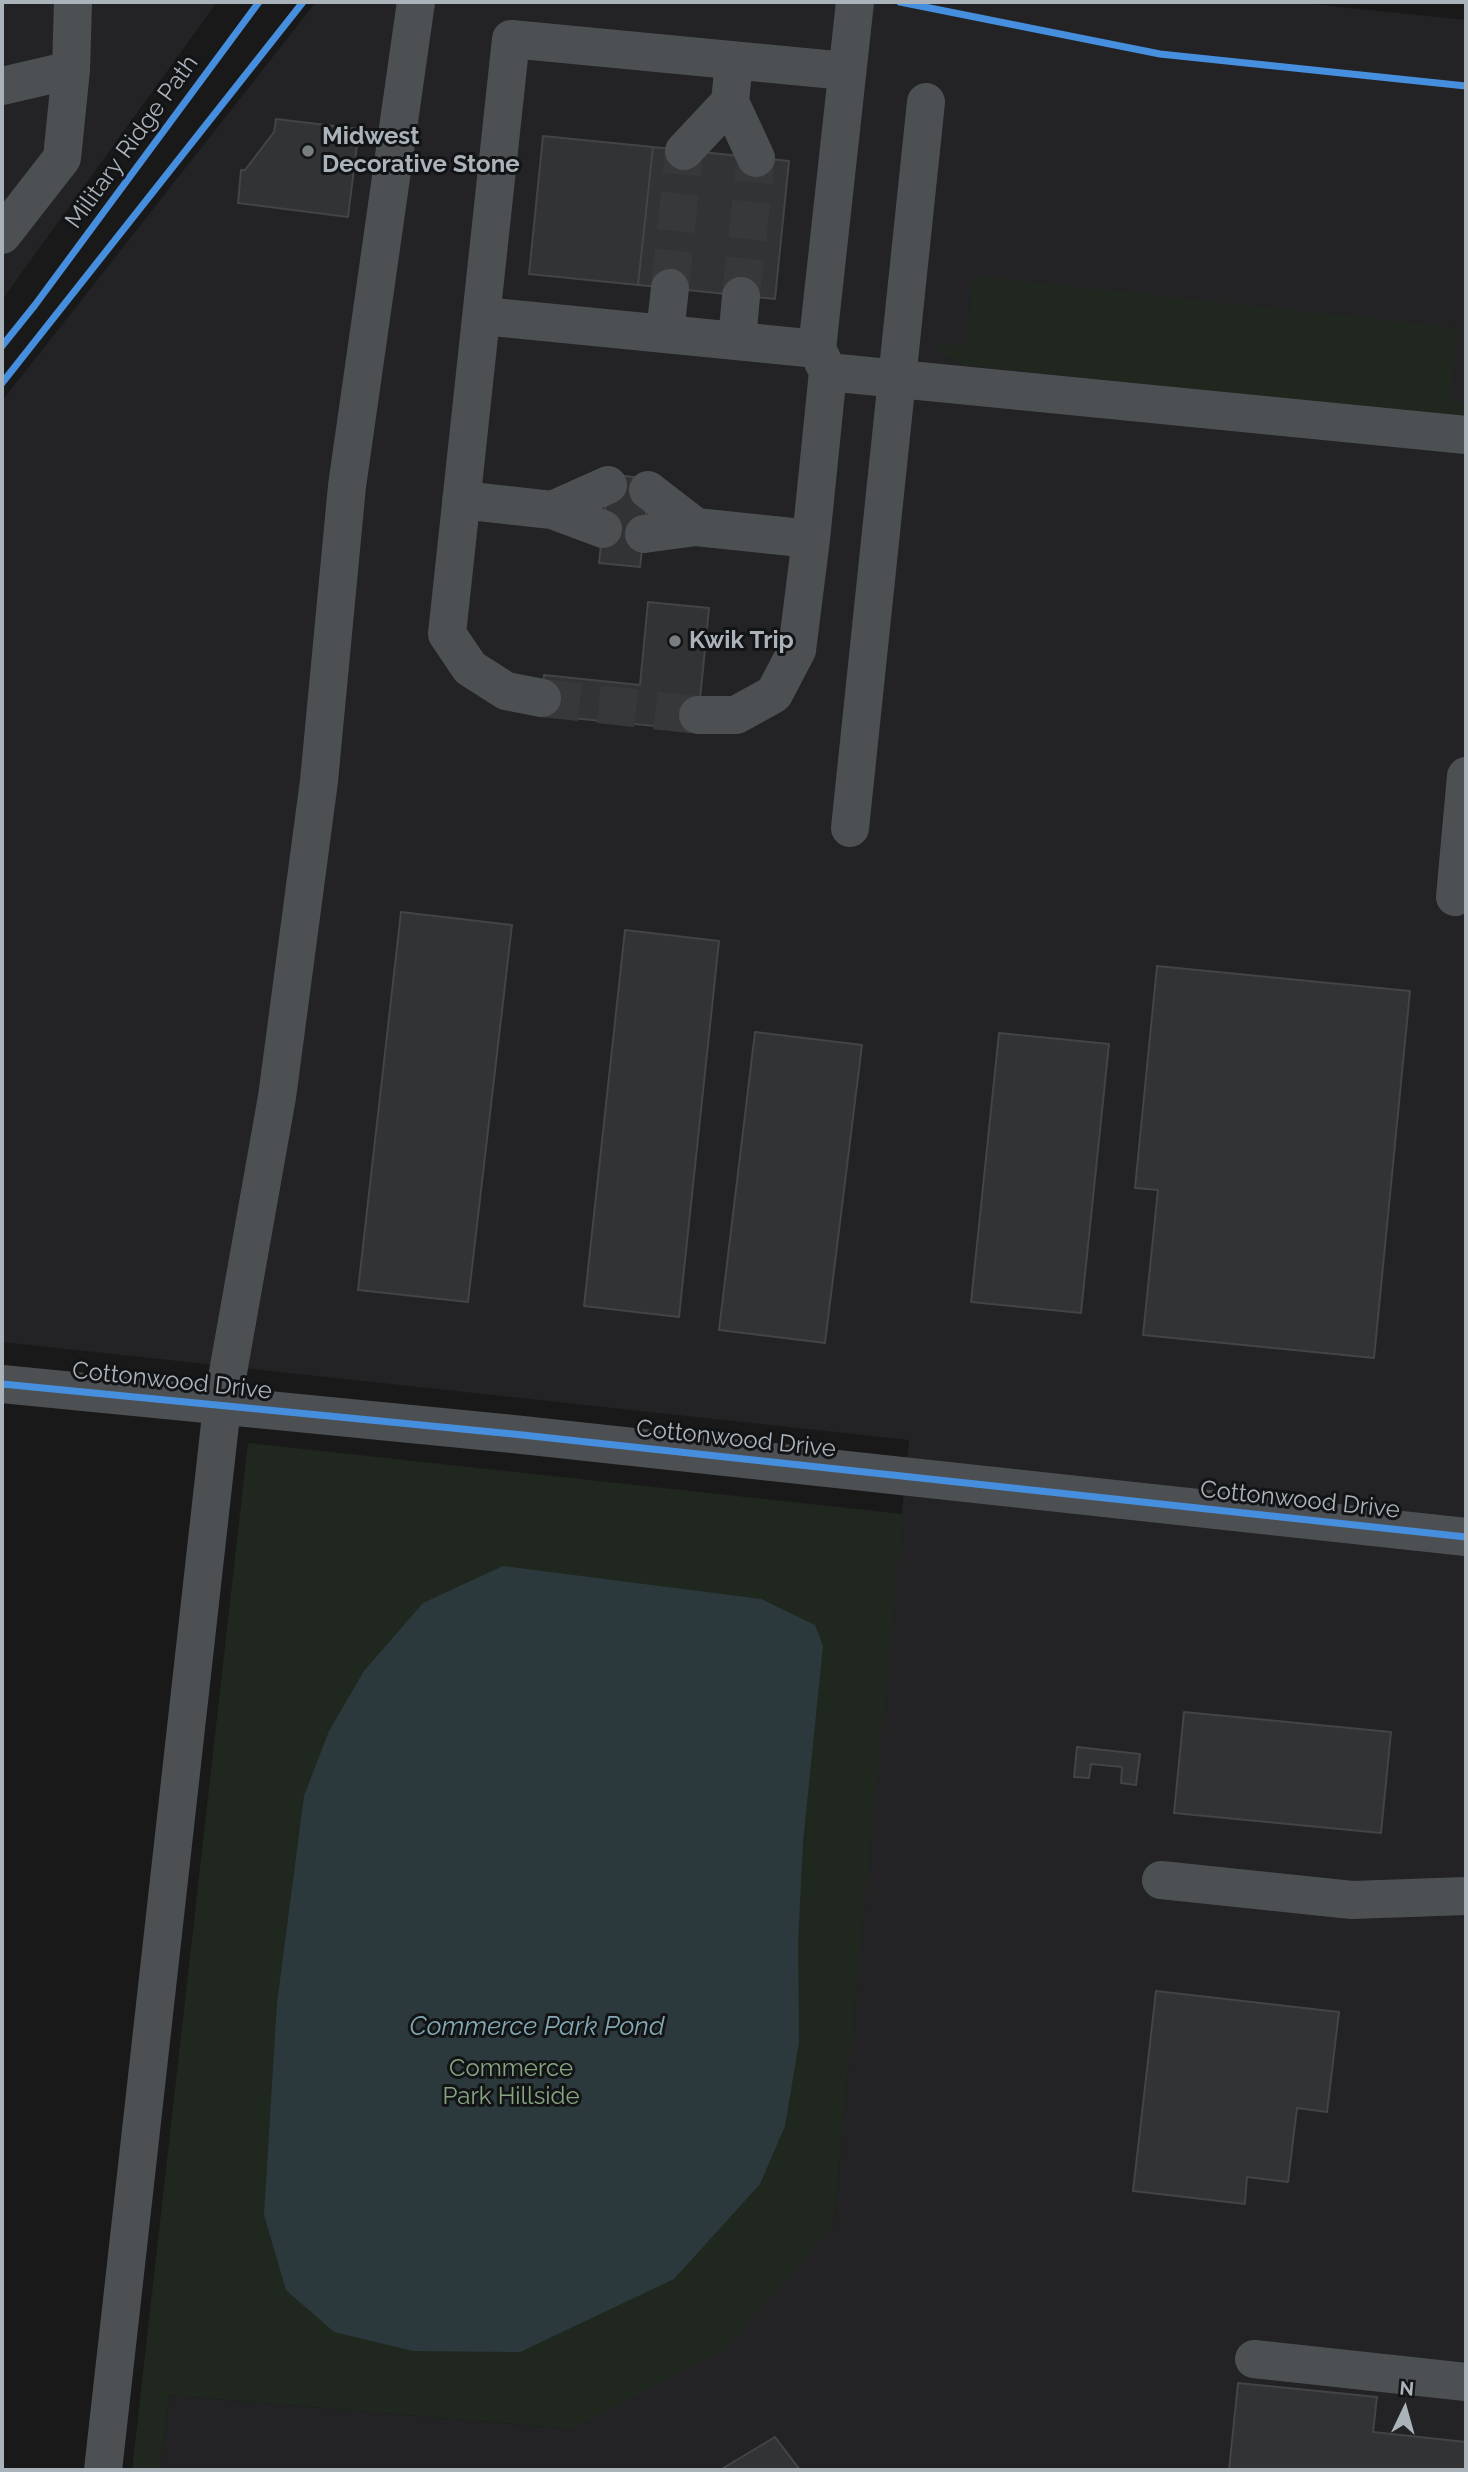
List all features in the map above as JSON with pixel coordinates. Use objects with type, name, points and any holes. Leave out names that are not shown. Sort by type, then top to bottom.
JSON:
[{"type":"street","points":[[2,235],[62,158],[71,70],[73,2]]},
{"type":"street","points":[[103,2470],[222,1406],[278,1083],[319,782],[347,486],[416,2]]},
{"type":"street","points":[[698,715],[736,715],[774,694],[797,650],[811,539],[822,360],[846,71],[855,2]]},
{"type":"street","points":[[542,698],[506,691],[470,668],[447,634],[511,39],[846,71]]},
{"type":"street","points":[[734,61],[730,102],[756,158]]},
{"type":"street","points":[[2,86],[71,70]]},
{"type":"street","points":[[684,151],[730,102]]},
{"type":"street","points":[[850,828],[926,102]]},
{"type":"street","points":[[664,333],[670,288]]},
{"type":"street","points":[[737,341],[741,296]]},
{"type":"street","points":[[483,316],[737,341],[896,379],[1466,435]]},
{"type":"street","points":[[552,510],[608,485]]},
{"type":"street","points":[[649,490],[696,527]]},
{"type":"street","points":[[461,500],[552,510],[603,529]]},
{"type":"street","points":[[644,534],[696,527],[811,539]]},
{"type":"street","points":[[1455,897],[1466,776]]},
{"type":"street","name":"Cottonwood Drive","points":[[2,1384],[487,1432],[1466,1537]]},
{"type":"street","points":[[1161,1880],[1352,1900],[1466,1896]]},
{"type":"street","points":[[1254,2359],[1466,2382]]},
{"type":"shaded area","points":[[2,2],[217,2],[2,300]]},
{"type":"shaded area","points":[[316,2],[1292,2],[1466,20],[1466,2470],[160,2470],[169,2395],[573,2429],[833,2226],[909,1440],[2,1342],[2,401]]},
{"type":"green space","points":[[974,276],[1458,328],[1450,401],[1466,403],[1466,417],[965,365],[941,354],[938,348],[943,344],[967,345]]},
{"type":"green space","name":"Commerce Park Hillside","points":[[248,1443],[903,1514],[833,2226],[724,2350],[573,2429],[169,2395],[160,2470],[132,2470]]},
{"type":"water","name":"Commerce Park Pond","points":[[503,1566],[761,1599],[815,1625],[823,1646],[803,1842],[798,1942],[799,2042],[785,2126],[760,2184],[674,2279],[520,2352],[413,2351],[334,2332],[286,2290],[264,2215],[277,2003],[304,1796],[329,1731],[364,1671],[423,1603]]},
{"type":"building","name":"Midwest Decorative Stone","points":[[276,119],[359,129],[348,217],[238,203],[241,170],[245,170],[274,132]]},
{"type":"building","points":[[543,136],[653,147],[638,285],[529,274]]},
{"type":"building","points":[[653,147],[789,161],[775,299],[638,285]]},
{"type":"building","points":[[609,474],[650,479],[640,567],[599,563]]},
{"type":"building","name":"Kwik Trip","points":[[648,602],[709,608],[697,730],[540,715],[544,675],[640,685]]},
{"type":"building","points":[[401,912],[512,925],[468,1302],[358,1290]]},
{"type":"building","points":[[625,930],[719,941],[679,1317],[584,1306]]},
{"type":"building","points":[[1157,966],[1410,991],[1374,1358],[1143,1335],[1158,1190],[1135,1188]]},
{"type":"building","points":[[755,1032],[862,1045],[825,1343],[719,1330]]},
{"type":"building","points":[[999,1033],[1109,1044],[1081,1313],[971,1302]]},
{"type":"building","points":[[1184,1712],[1391,1732],[1381,1833],[1174,1813]]},
{"type":"building","points":[[1077,1747],[1140,1754],[1136,1785],[1121,1783],[1122,1767],[1091,1764],[1089,1778],[1074,1777]]},
{"type":"building","points":[[1156,1991],[1339,2012],[1327,2112],[1297,2108],[1288,2182],[1247,2177],[1245,2204],[1133,2191]]},
{"type":"building","points":[[1238,2383],[1377,2397],[1373,2432],[1466,2442],[1466,2470],[1229,2470]]},
{"type":"building","points":[[775,2437],[800,2470],[720,2470]]},
{"type":"tunnel","points":[[670,288],[684,151]]},
{"type":"tunnel","points":[[741,296],[756,158]]},
{"type":"tunnel","points":[[542,698],[698,715]]},
{"type":"cycle path","name":"Military Ridge Path","points":[[2,346],[259,2]]},
{"type":"cycle path","points":[[2,383],[303,2]]},
{"type":"cycle path","points":[[900,2],[1160,54],[1466,86]]},
{"type":"cycle path","points":[[2,1384],[513,1434],[1466,1537]]},
{"type":"place","name":"Midwest Decorative Stone","points":[[308,151]]},
{"type":"place","name":"Kwik Trip","points":[[675,641]]}]
